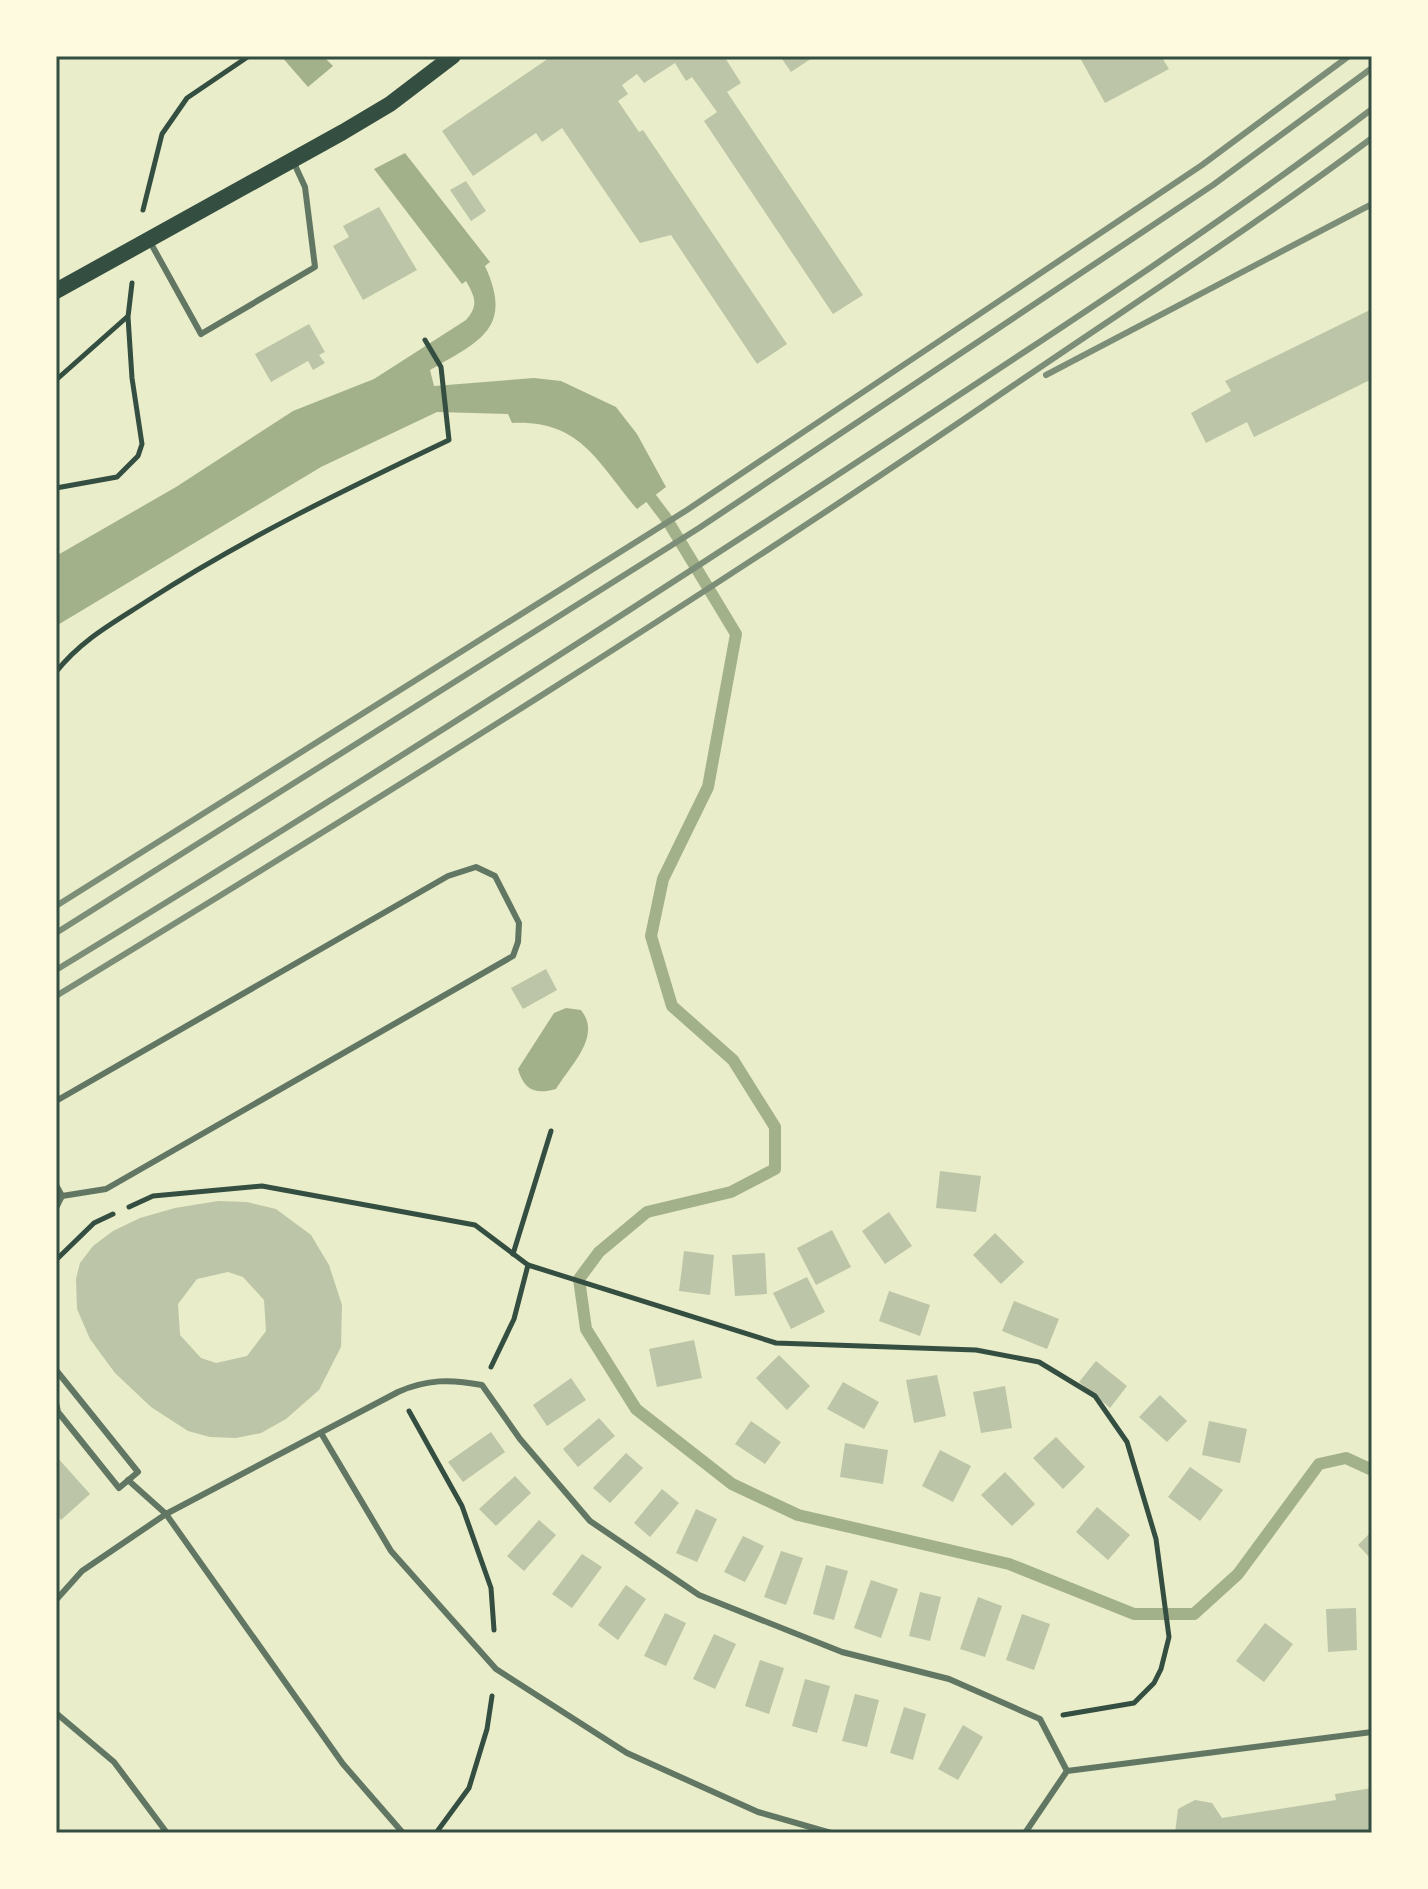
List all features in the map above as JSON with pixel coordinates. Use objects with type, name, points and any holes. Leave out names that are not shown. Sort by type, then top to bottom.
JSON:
[{"type":"main road","points":[[56,291],[390,104],[453,56]]},
{"type":"lane","points":[[149,240],[201,334],[315,267],[305,187],[293,161]]},
{"type":"lane","points":[[56,1101],[448,876],[476,867],[495,876],[519,923],[518,942],[513,956],[106,1189],[62,1196]]},
{"type":"lane","points":[[56,1185],[62,1196]]},
{"type":"lane","points":[[56,1208],[62,1196]]},
{"type":"lane","points":[[56,1370],[138,1472],[119,1488],[58,1412],[56,1402]]},
{"type":"lane","points":[[56,1600],[82,1571],[166,1514],[415,1384],[450,1379],[482,1385],[520,1439],[590,1521],[699,1595],[842,1652],[949,1679],[1040,1719],[1067,1771]]},
{"type":"lane","points":[[321,1433],[391,1551],[496,1669],[627,1753],[758,1812],[831,1833]]},
{"type":"lane","points":[[128,1480],[166,1514],[343,1764],[403,1833]]},
{"type":"lane","points":[[56,1713],[114,1762],[167,1833]]},
{"type":"lane","points":[[1025,1833],[1067,1771],[1372,1732]]},
{"type":"path","points":[[147,187],[162,134],[187,98],[249,56]]},
{"type":"path","points":[[56,488],[117,477],[138,456],[142,444],[132,378],[128,317],[132,280]]},
{"type":"path","points":[[56,380],[128,317]]},
{"type":"path","points":[[56,672],[76,646],[178,581],[314,504],[449,440],[441,367],[425,340]]},
{"type":"path","points":[[513,1254],[551,1131]]},
{"type":"path","points":[[56,1260],[94,1223],[153,1196],[262,1186],[475,1225],[528,1265],[776,1343],[976,1350],[1039,1362],[1095,1396],[1127,1442],[1156,1539],[1169,1637],[1154,1683],[1134,1703],[1040,1719]]},
{"type":"path","points":[[482,1385],[514,1319],[528,1265]]},
{"type":"shaded area","points":[[281,56],[323,56],[333,66],[308,87]]},
{"type":"shaded area","points":[[405,153],[490,262],[485,266],[496,305],[487,331],[477,341],[430,370],[434,386],[534,378],[561,381],[616,407],[637,434],[666,487],[637,509],[598,460],[571,436],[536,424],[512,423],[508,414],[437,412],[321,467],[56,626],[56,556],[176,487],[293,411],[374,379],[470,315],[474,301],[466,281],[462,284],[374,169]]},
{"type":"shaded area","points":[[566,1008],[581,1010],[587,1020],[586,1040],[556,1089],[536,1091],[527,1086],[518,1069],[554,1013]]},
{"type":"building","points":[[552,56],[724,56],[741,83],[727,92],[863,295],[833,314],[704,121],[717,112],[692,77],[686,81],[675,63],[644,83],[637,74],[622,85],[628,94],[618,101],[639,132],[643,130],[787,344],[757,364],[671,235],[640,243],[562,128],[542,142],[536,133],[473,176],[442,131]]},
{"type":"building","points":[[780,56],[815,56],[791,72]]},
{"type":"building","points":[[1079,56],[1161,56],[1169,69],[1105,103]]},
{"type":"building","points":[[466,181],[486,211],[471,221],[450,190]]},
{"type":"building","points":[[379,207],[417,270],[363,300],[333,246],[349,237],[343,226]]},
{"type":"building","points":[[1372,309],[1372,379],[1254,437],[1247,422],[1206,443],[1191,413],[1231,391],[1225,381]]},
{"type":"building","points":[[309,324],[325,352],[319,355],[325,363],[313,370],[308,361],[271,382],[255,354]]},
{"type":"building","points":[[546,969],[557,990],[523,1009],[511,988]]},
{"type":"building","points":[[940,1171],[981,1176],[976,1212],[936,1208]]},
{"type":"building","points":[[218,1201],[247,1202],[276,1209],[311,1235],[329,1265],[342,1305],[341,1347],[319,1390],[286,1419],[261,1433],[236,1438],[210,1437],[188,1431],[151,1407],[115,1373],[90,1339],[77,1309],[76,1279],[80,1263],[93,1246],[113,1231],[140,1218]],"holes":[[[228,1272],[243,1277],[264,1300],[266,1331],[247,1356],[216,1363],[201,1358],[180,1335],[178,1304],[197,1279]]]},
{"type":"building","points":[[889,1212],[912,1246],[885,1264],[862,1231]]},
{"type":"building","points":[[832,1230],[851,1267],[816,1285],[797,1248]]},
{"type":"building","points":[[995,1233],[1024,1262],[1001,1284],[973,1255]]},
{"type":"building","points":[[684,1251],[714,1255],[710,1295],[679,1291]]},
{"type":"building","points":[[765,1253],[767,1294],[735,1296],[732,1255]]},
{"type":"building","points":[[807,1277],[825,1312],[791,1329],[773,1293]]},
{"type":"building","points":[[889,1291],[930,1305],[920,1336],[879,1321]]},
{"type":"building","points":[[1014,1301],[1059,1319],[1047,1349],[1002,1331]]},
{"type":"building","points":[[694,1340],[702,1378],[657,1387],[649,1349]]},
{"type":"building","points":[[779,1355],[810,1386],[787,1410],[756,1378]]},
{"type":"building","points":[[1096,1361],[1127,1386],[1110,1408],[1079,1382]]},
{"type":"building","points":[[937,1375],[946,1416],[914,1423],[906,1380]]},
{"type":"building","points":[[571,1378],[586,1400],[547,1426],[533,1405]]},
{"type":"building","points":[[843,1382],[879,1402],[864,1429],[827,1409]]},
{"type":"building","points":[[1005,1386],[1012,1428],[981,1433],[973,1392]]},
{"type":"building","points":[[1160,1395],[1187,1421],[1167,1442],[1139,1417]]},
{"type":"building","points":[[599,1418],[615,1436],[578,1467],[563,1449]]},
{"type":"building","points":[[751,1421],[781,1442],[765,1464],[735,1444]]},
{"type":"building","points":[[1209,1421],[1247,1429],[1240,1463],[1202,1455]]},
{"type":"building","points":[[491,1432],[505,1452],[463,1482],[448,1462]]},
{"type":"building","points":[[1056,1437],[1085,1467],[1063,1489],[1033,1458]]},
{"type":"building","points":[[845,1443],[888,1450],[883,1484],[840,1477]]},
{"type":"building","points":[[940,1450],[971,1466],[953,1502],[922,1486]]},
{"type":"building","points":[[626,1453],[643,1468],[610,1503],[593,1488]]},
{"type":"building","points":[[56,1456],[90,1494],[61,1520],[56,1514]]},
{"type":"building","points":[[1190,1467],[1223,1490],[1200,1521],[1168,1497]]},
{"type":"building","points":[[1005,1472],[1035,1504],[1012,1526],[981,1495]]},
{"type":"building","points":[[515,1476],[531,1493],[496,1526],[479,1509]]},
{"type":"building","points":[[662,1489],[679,1503],[650,1537],[634,1523]]},
{"type":"building","points":[[1097,1507],[1130,1535],[1108,1560],[1076,1532]]},
{"type":"building","points":[[696,1509],[717,1519],[697,1562],[676,1553]]},
{"type":"building","points":[[539,1520],[556,1535],[524,1571],[507,1556]]},
{"type":"building","points":[[1372,1531],[1372,1560],[1358,1545]]},
{"type":"building","points":[[743,1536],[764,1546],[745,1582],[724,1572]]},
{"type":"building","points":[[781,1551],[803,1558],[786,1605],[764,1597]]},
{"type":"building","points":[[582,1554],[602,1567],[572,1608],[552,1594]]},
{"type":"building","points":[[826,1565],[848,1571],[834,1620],[813,1614]]},
{"type":"building","points":[[871,1580],[898,1589],[881,1638],[854,1628]]},
{"type":"building","points":[[626,1585],[646,1599],[618,1640],[598,1625]]},
{"type":"building","points":[[920,1592],[941,1597],[930,1641],[909,1636]]},
{"type":"building","points":[[978,1597],[1002,1606],[985,1657],[960,1649]]},
{"type":"building","points":[[1356,1608],[1357,1650],[1328,1652],[1326,1609]]},
{"type":"building","points":[[665,1613],[686,1623],[666,1666],[644,1656]]},
{"type":"building","points":[[1022,1614],[1050,1624],[1034,1670],[1006,1660]]},
{"type":"building","points":[[1265,1623],[1293,1644],[1264,1682],[1236,1661]]},
{"type":"building","points":[[714,1634],[736,1644],[715,1689],[693,1679]]},
{"type":"building","points":[[760,1660],[784,1668],[769,1714],[745,1706]]},
{"type":"building","points":[[805,1679],[830,1686],[817,1733],[792,1726]]},
{"type":"building","points":[[855,1694],[879,1700],[867,1747],[842,1741]]},
{"type":"building","points":[[904,1707],[926,1714],[913,1760],[890,1753]]},
{"type":"building","points":[[963,1725],[983,1737],[958,1780],[938,1769]]},
{"type":"building","points":[[1372,1788],[1372,1833],[1175,1833],[1178,1809],[1195,1800],[1212,1803],[1222,1818],[1336,1800],[1335,1794]]},
{"type":"waterway","points":[[641,485],[666,518],[736,634],[708,787],[663,879],[651,936],[672,1006],[733,1060],[775,1127],[775,1169],[731,1192],[647,1212],[599,1252],[579,1279],[586,1329],[636,1409],[732,1484],[798,1515],[1009,1564],[1134,1614],[1194,1614],[1238,1574],[1319,1464],[1346,1458],[1372,1470]]},
{"type":"railway","points":[[56,906],[687,510],[1202,165],[1349,56]]},
{"type":"railway","points":[[56,933],[699,528],[1213,185],[1372,68]]},
{"type":"railway","points":[[56,970],[366,778],[775,516],[1128,283],[1372,109]]},
{"type":"railway","points":[[56,996],[419,773],[778,543],[1239,233],[1372,138]]},
{"type":"railway","points":[[1046,375],[1372,204]]}]
